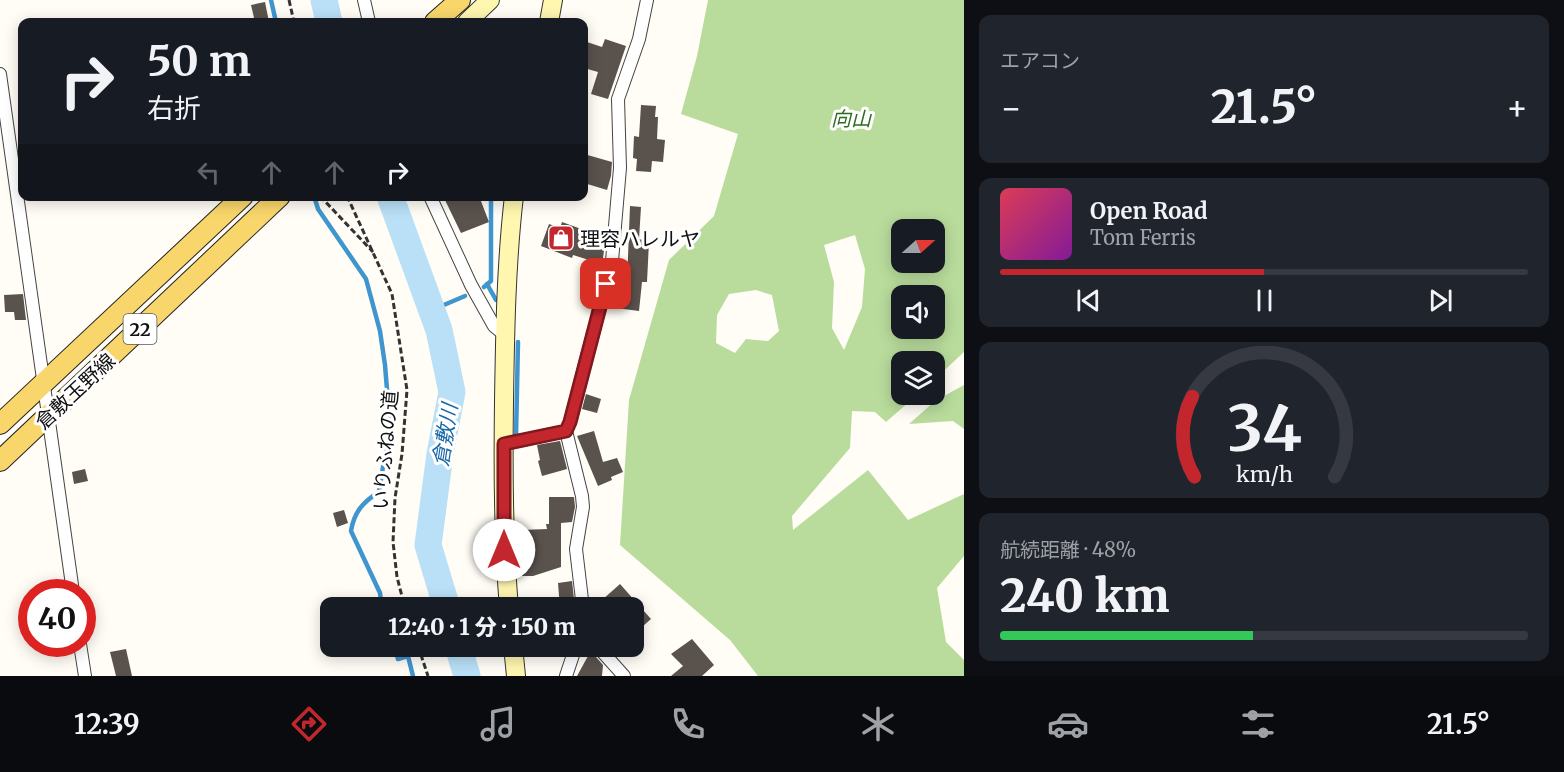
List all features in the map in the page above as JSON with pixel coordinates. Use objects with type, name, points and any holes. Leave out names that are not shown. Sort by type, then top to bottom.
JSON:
[{"type":"main road","points":[[440,18],[460,0]]},
{"type":"main road","points":[[451,18],[467,0]]},
{"type":"main road","name":"倉敷玉野線","points":[[0,423],[238,201]]},
{"type":"main road","name":"倉敷玉野線","points":[[0,461],[275,201]]},
{"type":"street","points":[[364,0],[368,18]]},
{"type":"street","points":[[471,18],[490,0]]},
{"type":"street","points":[[583,597],[576,549],[583,507],[582,496],[566,431],[612,261],[620,168],[618,99],[639,39],[647,0]]},
{"type":"street","points":[[0,74],[18,200]]},
{"type":"street","points":[[18,201],[71,579]]},
{"type":"street","points":[[432,201],[471,285],[494,326],[505,334]]},
{"type":"street","points":[[508,597],[504,550],[505,334],[507,255],[513,201]]},
{"type":"street","points":[[504,444],[566,431]]},
{"type":"street","points":[[82,657],[85,676]]},
{"type":"street","points":[[514,657],[516,676]]},
{"type":"street","points":[[566,676],[573,657]]},
{"type":"street","points":[[607,657],[624,676]]},
{"type":"path","points":[[290,0],[293,18]]},
{"type":"path","points":[[325,201],[376,256]]},
{"type":"path","name":"いりふねの道","points":[[349,201],[392,294],[407,390],[402,454],[395,498],[393,542],[397,578],[402,597]]},
{"type":"path","points":[[422,657],[428,676]]},
{"type":"green space","name":"向山","points":[[708,0],[964,0],[964,352],[945,370],[945,351],[891,351],[891,405],[906,405],[886,422],[875,412],[852,411],[850,448],[792,516],[793,530],[868,470],[908,520],[964,494],[964,556],[937,588],[946,642],[964,660],[964,676],[758,676],[730,640],[620,545],[629,400],[669,260],[714,216],[738,134],[681,114],[697,56]],"holes":[[[855,235],[865,269],[862,307],[844,350],[832,328],[834,282],[824,245]],[[756,290],[772,295],[779,331],[768,341],[746,339],[735,353],[716,343],[717,315],[729,294]]]},
{"type":"green space","points":[[964,385],[964,429],[953,421],[909,424],[930,405],[945,405],[945,395]]},
{"type":"building","points":[[265,2],[268,18],[254,18],[251,5]]},
{"type":"building","points":[[605,39],[626,46],[608,99],[591,94],[598,72],[588,69],[588,42],[602,47]]},
{"type":"building","points":[[641,105],[656,106],[657,139],[665,140],[663,162],[652,161],[651,172],[636,171],[637,159],[633,158],[634,136],[639,137]]},
{"type":"building","points":[[588,155],[612,162],[607,190],[588,184]]},
{"type":"building","points":[[445,201],[481,201],[489,222],[461,233]]},
{"type":"building","points":[[630,206],[641,207],[639,239],[649,242],[647,282],[642,282],[639,311],[616,308],[619,281],[627,282]]},
{"type":"building","points":[[562,222],[606,238],[602,264],[573,255],[572,258],[541,246],[549,224],[560,228]]},
{"type":"building","points":[[23,294],[26,320],[15,320],[14,312],[5,312],[4,295]]},
{"type":"building","points":[[586,394],[601,399],[597,413],[582,409]]},
{"type":"building","points":[[594,431],[603,462],[617,458],[623,472],[598,486],[577,436]]},
{"type":"building","points":[[560,441],[567,469],[542,476],[537,445]]},
{"type":"building","points":[[85,469],[88,481],[74,484],[72,472]]},
{"type":"building","points":[[549,497],[574,497],[572,522],[561,523],[561,567],[533,576],[522,576],[522,530],[547,529]]},
{"type":"building","points":[[344,510],[348,523],[337,527],[333,513]]},
{"type":"building","points":[[572,581],[574,597],[559,597],[558,583]]},
{"type":"building","points":[[620,584],[632,597],[605,597]]},
{"type":"building","points":[[644,611],[651,619],[644,625]]},
{"type":"building","points":[[692,639],[714,665],[702,676],[671,676],[683,666],[671,654]]},
{"type":"building","points":[[126,649],[132,676],[116,676],[110,652]]},
{"type":"building","points":[[587,657],[596,657],[603,665],[602,676],[577,676]]},
{"type":"waterway","points":[[271,0],[275,18]]},
{"type":"waterway","name":"倉敷川","points":[[324,0],[328,18]]},
{"type":"waterway","points":[[316,201],[318,209],[366,279],[380,331],[389,414],[386,448],[379,492],[360,508],[354,518],[351,531],[381,597]]},
{"type":"waterway","name":"倉敷川","points":[[392,201],[439,330],[452,392],[440,454],[428,545],[444,597]]},
{"type":"waterway","points":[[484,287],[491,281],[491,201]]},
{"type":"waterway","points":[[487,284],[496,300]]},
{"type":"waterway","points":[[432,310],[465,296]]},
{"type":"waterway","points":[[516,436],[518,342]]},
{"type":"waterway","points":[[397,657],[398,659],[405,657]]},
{"type":"waterway","points":[[408,657],[413,676]]},
{"type":"waterway","name":"倉敷川","points":[[461,657],[467,676]]},
{"type":"place","name":"理容ハレルヤ","points":[[561,238]]},
{"type":"route","points":[[504,550],[504,444],[566,431],[606,284]]}]
